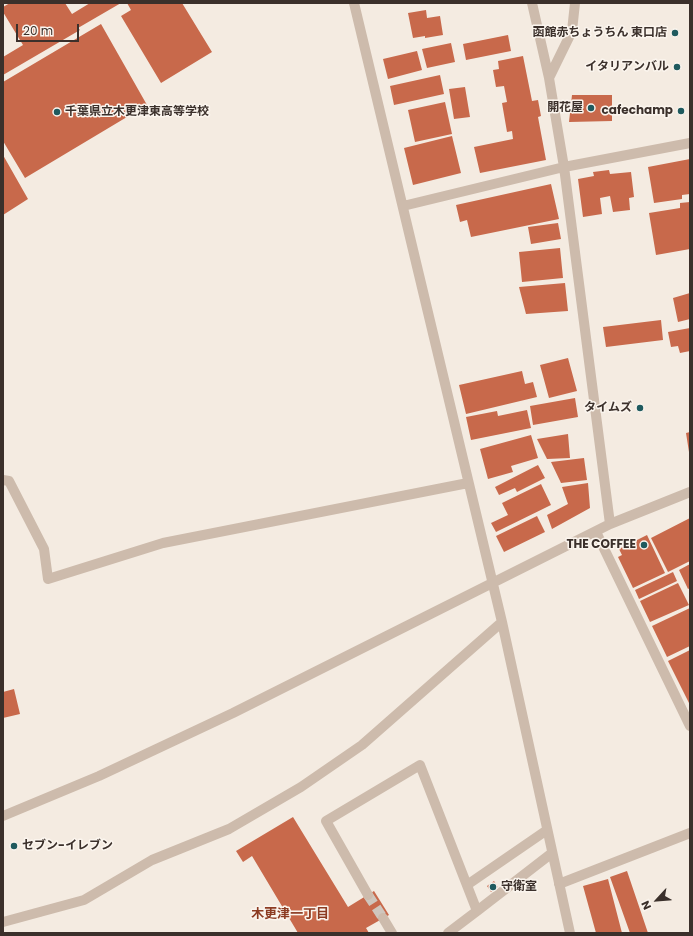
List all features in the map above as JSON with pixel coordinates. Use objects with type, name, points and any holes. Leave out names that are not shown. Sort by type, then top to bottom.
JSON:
[{"type":"street","points":[[354,3],[493,583],[570,933]]},
{"type":"street","points":[[532,3],[549,78],[564,167],[610,524]]},
{"type":"street","points":[[549,78],[572,31],[575,3]]},
{"type":"street","points":[[403,206],[564,167],[690,143]]},
{"type":"street","points":[[3,480],[9,482],[44,549],[48,579],[164,543],[468,483]]},
{"type":"street","points":[[3,816],[99,776],[233,713],[610,524],[690,492]]},
{"type":"street","points":[[596,532],[690,726]]},
{"type":"street","points":[[3,922],[84,900],[152,860],[229,829],[301,787],[362,745],[502,622]]},
{"type":"street","points":[[368,895],[326,821],[420,765],[477,911]]},
{"type":"street","points":[[467,885],[547,830]]},
{"type":"street","points":[[559,884],[690,833]]},
{"type":"street","points":[[448,933],[552,853]]},
{"type":"street","points":[[383,918],[392,933]]},
{"type":"building","points":[[10,3],[65,3],[72,14],[90,3],[121,3],[78,28],[80,30],[3,75],[3,57],[23,45],[3,12],[3,7]]},
{"type":"building","points":[[127,3],[182,3],[212,52],[161,83],[121,16],[131,10]]},
{"type":"building","points":[[426,10],[427,18],[440,16],[443,35],[413,38],[408,13]]},
{"type":"building","points":[[101,24],[147,105],[25,178],[3,141],[3,82]]},
{"type":"building","points":[[508,35],[511,51],[466,60],[463,44]]},
{"type":"building","points":[[451,43],[455,62],[427,68],[422,49]]},
{"type":"building","points":[[417,51],[422,70],[388,79],[383,59]]},
{"type":"building","points":[[523,56],[532,101],[538,100],[541,116],[538,117],[546,160],[480,173],[474,147],[513,139],[512,131],[507,132],[502,103],[507,102],[504,86],[496,87],[493,70],[499,69],[498,61]]},
{"type":"building","points":[[440,75],[444,94],[394,105],[390,86]]},
{"type":"building","points":[[465,87],[470,117],[454,119],[449,89]]},
{"type":"building","name":"開花屋","points":[[572,95],[612,95],[612,121],[569,122]]},
{"type":"building","points":[[445,102],[452,134],[415,142],[408,110]]},
{"type":"building","points":[[452,136],[461,173],[413,185],[404,148]]},
{"type":"building","points":[[3,155],[28,199],[3,215]]},
{"type":"building","points":[[690,159],[690,194],[682,195],[682,199],[654,203],[648,167]]},
{"type":"building","points":[[609,170],[610,174],[631,172],[634,197],[629,198],[630,210],[613,212],[610,196],[600,198],[602,214],[583,217],[578,179],[594,176],[593,172]]},
{"type":"building","points":[[551,184],[559,219],[471,237],[467,220],[460,222],[456,205]]},
{"type":"building","points":[[690,202],[690,249],[656,255],[649,213],[680,208],[680,203]]},
{"type":"building","points":[[558,223],[561,239],[531,244],[528,227]]},
{"type":"building","points":[[560,248],[563,278],[522,282],[519,252]]},
{"type":"building","points":[[565,283],[568,311],[526,314],[519,287]]},
{"type":"building","points":[[690,293],[690,319],[678,322],[673,298]]},
{"type":"building","points":[[661,320],[663,340],[606,347],[603,327]]},
{"type":"building","points":[[690,328],[690,351],[680,353],[678,346],[671,347],[668,332]]},
{"type":"building","points":[[568,358],[577,391],[549,398],[540,365]]},
{"type":"building","points":[[522,371],[525,384],[533,382],[537,397],[466,414],[459,385]]},
{"type":"building","points":[[575,398],[578,417],[533,425],[530,406]]},
{"type":"building","points":[[527,410],[531,428],[471,440],[466,417],[497,411],[498,416]]},
{"type":"building","points":[[690,432],[690,452],[689,452],[686,433]]},
{"type":"building","points":[[568,434],[570,458],[547,459],[537,439]]},
{"type":"building","points":[[531,435],[538,458],[511,466],[513,472],[488,479],[480,449]]},
{"type":"building","points":[[584,458],[587,480],[561,483],[551,462]]},
{"type":"building","points":[[538,465],[545,478],[517,492],[515,488],[499,495],[495,487]]},
{"type":"building","points":[[588,483],[590,508],[552,529],[547,515],[568,504],[562,487]]},
{"type":"building","points":[[541,484],[551,505],[496,532],[491,523],[508,515],[502,503]]},
{"type":"building","points":[[537,516],[545,532],[504,552],[496,536]]},
{"type":"building","points":[[690,518],[690,561],[668,572],[651,538]]},
{"type":"building","points":[[647,535],[665,573],[633,588],[618,557],[622,555],[619,549]]},
{"type":"building","points":[[690,564],[690,588],[688,589],[679,570]]},
{"type":"building","points":[[673,572],[677,581],[639,599],[635,590]]},
{"type":"building","points":[[678,583],[689,605],[650,622],[640,601]]},
{"type":"building","points":[[690,608],[690,646],[667,657],[652,626]]},
{"type":"building","points":[[690,650],[690,705],[668,661]]},
{"type":"building","points":[[14,689],[20,714],[3,718],[3,692]]},
{"type":"building","points":[[293,817],[348,907],[374,891],[389,915],[366,928],[369,933],[298,933],[252,856],[243,862],[236,851]]},
{"type":"building","points":[[627,871],[648,933],[630,933],[610,877]]},
{"type":"building","points":[[608,879],[622,933],[596,933],[583,886]]},
{"type":"building","name":"守衛室","points":[[494,881],[498,887],[491,892],[487,886]]},
{"type":"tunnel","points":[[368,895],[383,918]]},
{"type":"place","name":"函館赤ちょうちん 東口店","points":[[675,33]]},
{"type":"place","name":"イタリアンバル","points":[[677,67]]},
{"type":"place","name":"開花屋","points":[[591,108]]},
{"type":"place","name":"cafechamp","points":[[681,111]]},
{"type":"place","name":"千葉県立木更津東高等学校","points":[[57,112]]},
{"type":"place","name":"タイムズ","points":[[640,408]]},
{"type":"place","name":"THE COFFEE","points":[[644,545]]},
{"type":"place","name":"セブン-イレブン","points":[[14,846]]},
{"type":"place","name":"守衛室","points":[[493,887]]},
{"type":"district","name":"木更津一丁目","points":[[290,915]]}]
